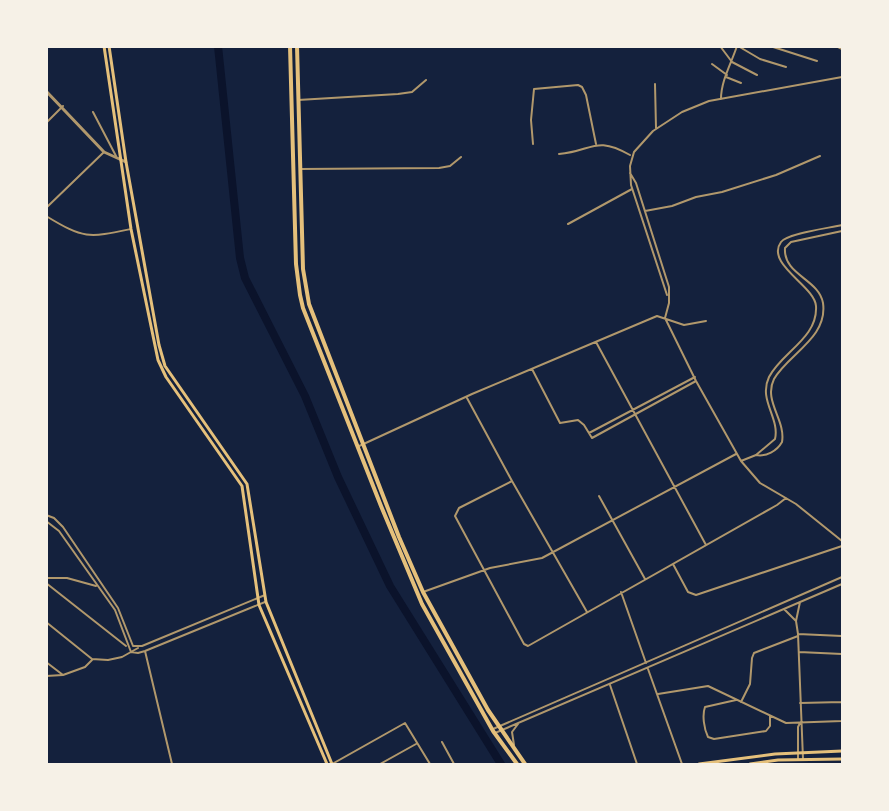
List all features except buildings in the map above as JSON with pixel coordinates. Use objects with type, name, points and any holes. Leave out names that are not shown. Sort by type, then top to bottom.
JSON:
[{"type":"highway","points":[[290,46],[300,295],[357,447],[422,604],[493,731],[517,765]]},
{"type":"highway","points":[[297,46],[303,269],[309,304],[399,537],[423,592],[467,675],[525,765]]},
{"type":"main road","points":[[104,46],[118,159],[160,369],[242,486],[260,605],[330,764]]},
{"type":"main road","points":[[109,46],[126,162],[159,345],[165,366],[248,484],[266,602],[330,764]]},
{"type":"main road","points":[[699,765],[798,752],[843,751]]},
{"type":"main road","points":[[750,765],[802,759],[843,759]]},
{"type":"street","points":[[720,46],[732,62],[757,75]]},
{"type":"street","points":[[721,99],[721,90],[738,46],[760,59],[786,68]]},
{"type":"street","points":[[770,46],[817,61]]},
{"type":"street","points":[[836,46],[843,49]]},
{"type":"street","points":[[712,64],[726,76],[741,83]]},
{"type":"street","points":[[669,298],[664,290],[632,189],[631,156],[656,128],[689,109],[721,99],[843,77]]},
{"type":"street","points":[[298,100],[412,92],[426,80]]},
{"type":"street","points":[[655,84],[656,128]]},
{"type":"street","points":[[533,144],[531,120],[534,89],[578,86],[582,87],[586,95],[596,144]]},
{"type":"street","points":[[46,91],[63,106],[104,152],[126,162]]},
{"type":"street","points":[[46,123],[63,106]]},
{"type":"street","points":[[93,112],[118,159]]},
{"type":"street","points":[[559,154],[570,153],[596,144],[615,147],[631,156]]},
{"type":"street","points":[[46,208],[104,152]]},
{"type":"street","points":[[645,211],[722,192],[776,175],[820,156]]},
{"type":"street","points":[[300,169],[439,168],[450,166],[461,157]]},
{"type":"street","points":[[630,173],[636,183],[669,287],[665,318],[736,454],[760,483],[801,507],[843,541]]},
{"type":"street","points":[[568,224],[632,189]]},
{"type":"street","points":[[46,216],[73,232],[88,235],[131,229]]},
{"type":"street","points":[[741,461],[756,455],[772,444],[776,434],[765,397],[768,380],[808,333],[816,314],[813,295],[787,270],[780,259],[779,246],[785,238],[843,225]]},
{"type":"street","points":[[756,455],[772,452],[782,442],[782,432],[771,396],[773,382],[778,373],[814,335],[823,311],[819,294],[792,268],[786,257],[785,248],[789,243],[843,231]]},
{"type":"street","points":[[780,259],[786,257]]},
{"type":"street","points":[[357,447],[467,397],[657,316],[684,325],[706,321]]},
{"type":"street","points":[[596,342],[706,545]]},
{"type":"street","points":[[532,369],[560,423],[578,420],[592,438],[695,379]]},
{"type":"street","points":[[589,433],[695,379]]},
{"type":"street","points":[[467,397],[587,612]]},
{"type":"street","points":[[423,592],[484,569],[528,562],[553,553],[736,454]]},
{"type":"street","points":[[512,481],[459,508],[455,518],[526,646],[786,498]]},
{"type":"street","points":[[599,496],[645,579]]},
{"type":"street","points":[[46,515],[54,518],[63,527],[118,608],[133,646],[142,646]]},
{"type":"street","points":[[46,521],[59,531],[115,610],[128,648]]},
{"type":"street","points":[[673,564],[688,592],[696,595],[843,546]]},
{"type":"street","points":[[493,731],[843,577]]},
{"type":"street","points":[[46,578],[67,578],[98,586]]},
{"type":"street","points":[[46,583],[131,652],[138,654],[266,602]]},
{"type":"street","points":[[500,728],[519,723],[843,584]]},
{"type":"street","points":[[621,592],[682,765]]},
{"type":"street","points":[[47,623],[92,659],[108,660],[122,657],[142,646],[265,595]]},
{"type":"street","points":[[800,602],[796,621],[802,759]]},
{"type":"street","points":[[784,609],[796,621]]},
{"type":"street","points":[[741,702],[750,684],[754,653],[798,635],[843,636]]},
{"type":"street","points":[[145,651],[171,765]]},
{"type":"street","points":[[799,652],[843,654]]},
{"type":"street","points":[[46,676],[63,675],[85,667],[92,659]]},
{"type":"street","points":[[46,662],[63,675]]},
{"type":"street","points":[[657,694],[708,686],[786,723],[842,721],[843,682]]},
{"type":"street","points":[[609,684],[637,765]]},
{"type":"street","points":[[736,700],[705,707],[703,713],[705,731],[710,738],[766,730],[770,726],[770,716]]},
{"type":"street","points":[[799,703],[842,702]]},
{"type":"street","points":[[330,764],[405,723],[430,765]]},
{"type":"street","points":[[516,751],[512,732],[519,723]]},
{"type":"street","points":[[798,760],[800,723]]},
{"type":"street","points":[[442,742],[454,765]]},
{"type":"street","points":[[380,765],[417,743]]},
{"type":"street","points":[[826,765],[827,759]]},
{"type":"waterway","points":[[218,46],[240,258],[245,278],[305,396],[338,477],[390,586],[501,764]]}]
